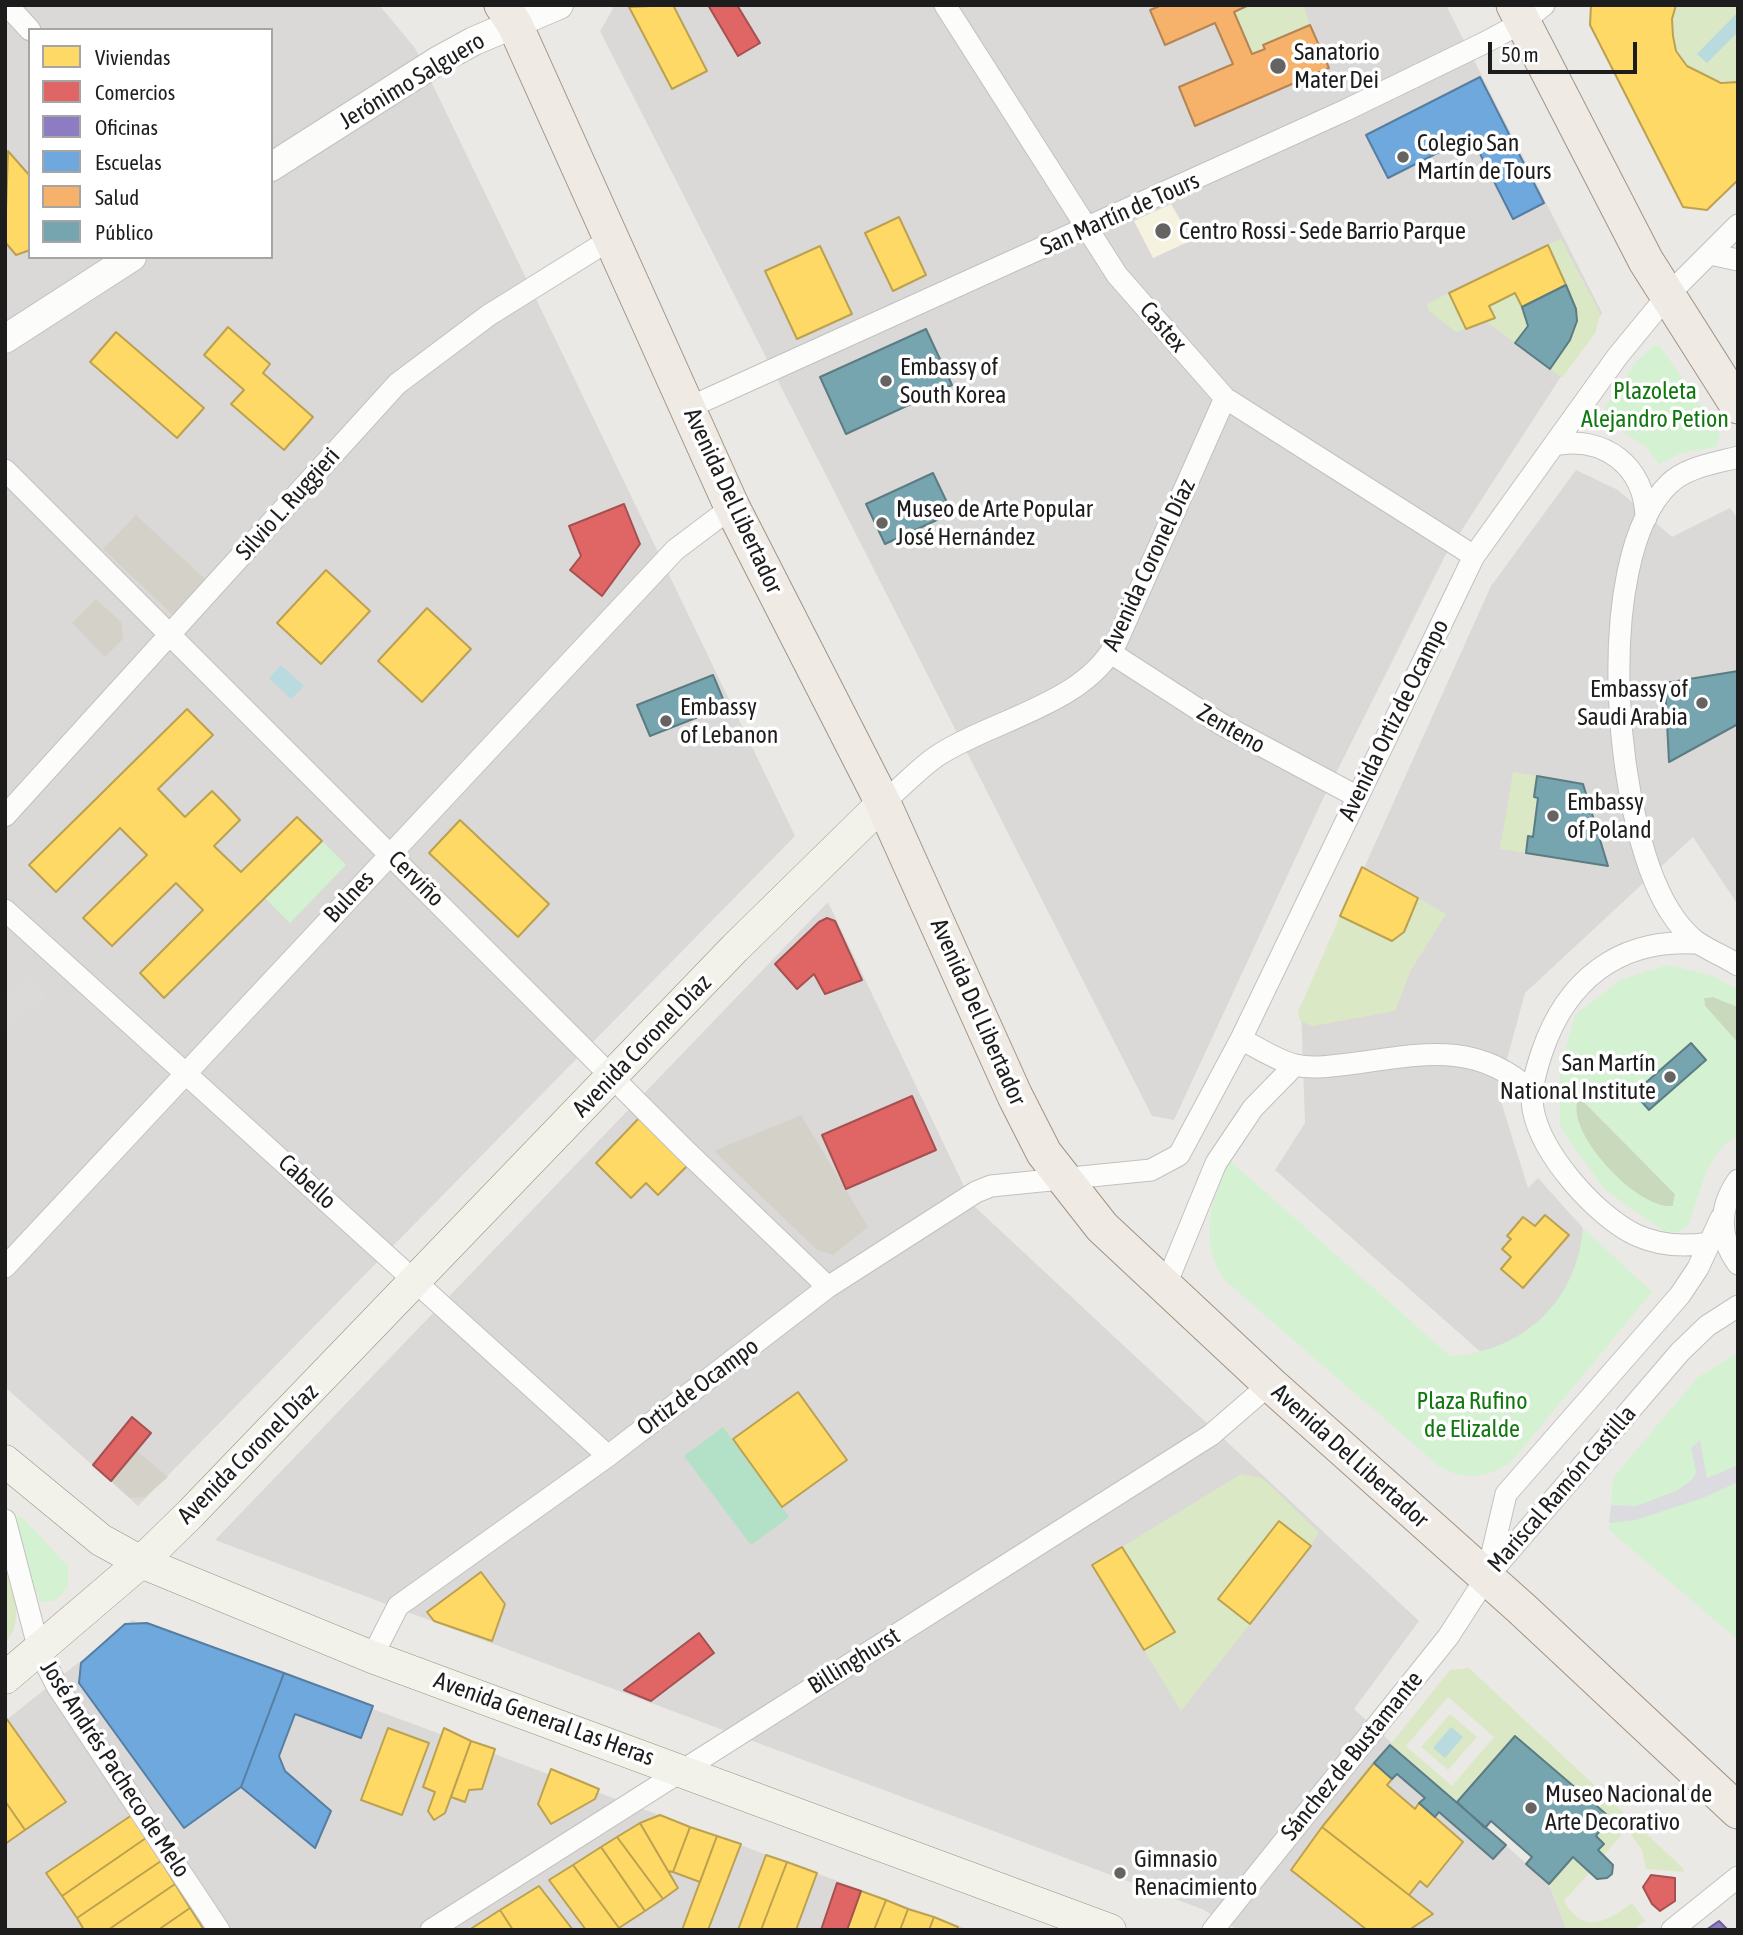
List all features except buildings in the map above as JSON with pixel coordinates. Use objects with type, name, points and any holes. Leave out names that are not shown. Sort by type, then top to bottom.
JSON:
[{"type":"main road","points":[[1527,11],[1667,296],[1738,406]]},
{"type":"main road","name":"Avenida Del Libertador","points":[[508,15],[732,507],[883,803],[1015,1096],[1044,1153],[1102,1227],[1165,1287],[1738,1811]]},
{"type":"main road","name":"Avenida Coronel Díaz","points":[[5,1678],[141,1562],[417,1282],[735,948],[883,803]]},
{"type":"main road","name":"Avenida General Las Heras","points":[[5,1461],[101,1541],[141,1562],[372,1657],[1110,1930]]},
{"type":"street","points":[[7,5],[28,28]]},
{"type":"street","name":"Jerónimo Salguero","points":[[273,166],[439,60],[474,41],[508,15],[559,5]]},
{"type":"street","name":"Castex","points":[[945,5],[1117,275],[1225,397],[1474,556]]},
{"type":"street","name":"San Martín de Tours","points":[[688,408],[750,377],[1087,230],[1346,110],[1527,11]]},
{"type":"street","name":"Avenida Ortiz de Ocampo","points":[[1063,1179],[1151,1170],[1179,1155],[1241,1039],[1474,556],[1617,357],[1667,296],[1738,225]]},
{"type":"street","name":"Silvio L. Ruggieri","points":[[5,816],[397,384],[489,315],[611,239]]},
{"type":"street","points":[[1710,254],[1738,260]]},
{"type":"street","points":[[5,339],[129,259]]},
{"type":"street","name":"Avenida Coronel Díaz","points":[[883,803],[937,756],[1065,692],[1091,674],[1111,653],[1225,397]]},
{"type":"street","points":[[1554,445],[1568,442],[1595,444],[1619,457],[1637,478],[1643,491],[1646,518]]},
{"type":"street","points":[[1694,943],[1673,917],[1645,849],[1624,765],[1618,654],[1629,571],[1646,518],[1671,481],[1686,472],[1738,457]]},
{"type":"street","name":"Cerviño","points":[[5,470],[390,852],[686,1151],[828,1287]]},
{"type":"street","name":"Bulnes","points":[[5,1267],[674,550],[732,507]]},
{"type":"street","name":"Zenteno","points":[[1111,653],[1221,724],[1356,796]]},
{"type":"street","name":"Cabello","points":[[5,910],[608,1456]]},
{"type":"street","points":[[1709,1243],[1686,1246],[1649,1240],[1620,1226],[1598,1208],[1568,1175],[1546,1141],[1533,1110],[1532,1092],[1552,1029],[1572,995],[1591,976],[1624,953],[1668,942],[1694,943],[1738,965]]},
{"type":"street","points":[[1241,1039],[1295,1065],[1319,1067],[1454,1054],[1478,1058],[1500,1068],[1532,1092]]},
{"type":"street","points":[[1165,1287],[1205,1186],[1233,1134],[1295,1065]]},
{"type":"street","name":"Ortiz de Ocampo","points":[[372,1657],[398,1606],[608,1456],[828,1287],[976,1192],[991,1186],[1063,1179]]},
{"type":"street","name":"Mariscal Ramón Castilla","points":[[1486,1578],[1506,1494],[1680,1295],[1709,1243],[1738,1180]]},
{"type":"street","points":[[1721,1218],[1727,1245],[1738,1264]]},
{"type":"street","name":"Mariscal Ramón Castilla","points":[[1486,1578],[1680,1352],[1707,1326],[1738,1306]]},
{"type":"street","name":"Billinghurst","points":[[431,1930],[1211,1435],[1270,1384]]},
{"type":"street","name":"José Andrés Pacheco de Melo","points":[[5,1520],[39,1650],[57,1686],[219,1930]]},
{"type":"street","name":"Sánchez de Bustamante","points":[[1213,1930],[1448,1637],[1486,1578]]},
{"type":"street","points":[[1671,1930],[1738,1877]]},
{"type":"shaded area","points":[[5,5],[379,5],[415,48],[795,836],[138,1506],[5,1387]]},
{"type":"shaded area","points":[[611,5],[1446,5],[1602,313],[1445,556],[1321,803],[1174,1120],[1152,1116],[600,31],[613,9]]},
{"type":"shaded area","name":"Centro Rossi - Sede Barrio Parque","points":[[1171,204],[1192,240],[1153,258],[1134,221]]},
{"type":"shaded area","points":[[1576,470],[1618,490],[1672,537],[1730,508],[1738,519],[1738,905],[1693,837],[1525,993],[1498,1092],[1528,1188],[1538,1178],[1583,1228],[1581,1246],[1600,1265],[1519,1386],[1275,1170],[1305,1123],[1301,1008],[1491,586]]},
{"type":"shaded area","points":[[136,515],[207,581],[174,616],[103,549]]},
{"type":"shaded area","points":[[96,599],[121,622],[123,639],[105,657],[72,623]]},
{"type":"shaded area","points":[[828,902],[973,1205],[1419,1621],[1354,1709],[1549,1884],[1567,1930],[1238,1930],[1202,1909],[215,1540]]},
{"type":"shaded area","points":[[29,976],[47,996],[5,1033],[5,997]]},
{"type":"shaded area","points":[[801,1115],[868,1227],[833,1255],[817,1250],[714,1151]]},
{"type":"shaded area","points":[[1700,1440],[1707,1478],[1738,1465],[1738,1482],[1703,1498],[1636,1520],[1609,1523],[1611,1505],[1636,1506],[1676,1491],[1692,1480],[1696,1472],[1691,1448]]},
{"type":"shaded area","points":[[137,1451],[168,1477],[145,1497],[130,1498],[111,1481]]},
{"type":"shaded area","points":[[132,1620],[970,1930],[5,1930],[5,1721]]},
{"type":"green space","points":[[1249,5],[1303,5],[1310,25],[1264,45],[1265,49],[1252,54],[1234,12]]},
{"type":"green space","points":[[1676,5],[1738,5],[1738,82],[1707,77],[1684,61],[1673,36]]},
{"type":"green space","points":[[1561,239],[1600,313],[1596,332],[1562,378],[1550,369],[1563,349],[1575,320],[1571,295],[1548,245]]},
{"type":"green space","points":[[1449,293],[1466,329],[1456,332],[1429,311],[1427,304]]},
{"type":"green space","points":[[1515,293],[1528,326],[1515,343],[1487,322],[1494,318],[1489,306]]},
{"type":"green space","name":"Plazoleta Alejandro Petion","points":[[1655,345],[1660,346],[1720,434],[1716,447],[1682,453],[1659,464],[1646,447],[1599,416],[1637,361]]},
{"type":"green space","points":[[1513,772],[1537,776],[1534,796],[1538,798],[1533,837],[1528,837],[1526,853],[1500,849]]},
{"type":"green space","points":[[322,841],[346,865],[290,923],[265,898]]},
{"type":"green space","points":[[1418,898],[1446,914],[1410,972],[1395,1011],[1313,1026],[1300,1021],[1298,1012],[1340,916],[1392,941],[1404,932]]},
{"type":"green space","points":[[1668,965],[1713,976],[1738,990],[1738,1007],[1713,997],[1704,998],[1705,1006],[1738,1043],[1738,1135],[1727,1143],[1711,1164],[1688,1226],[1677,1233],[1662,1230],[1604,1189],[1560,1127],[1560,1069],[1575,1015],[1622,979]],"holes":[[[1690,1043],[1705,1060],[1649,1110],[1634,1093]],[[1583,1101],[1675,1194],[1673,1206],[1642,1197],[1609,1169],[1583,1133],[1577,1116],[1577,1102]]]},
{"type":"green space","points":[[1713,997],[1738,1007],[1738,1043],[1705,1006],[1704,998]]},
{"type":"green space","points":[[1583,1101],[1675,1194],[1673,1206],[1642,1197],[1609,1169],[1583,1133],[1577,1116],[1577,1102]]},
{"type":"green space","name":"Plaza Rufino de Elizalde","points":[[1229,1160],[1450,1356],[1501,1345],[1542,1318],[1558,1300],[1570,1278],[1579,1254],[1583,1228],[1652,1292],[1512,1461],[1495,1471],[1477,1476],[1449,1471],[1440,1467],[1222,1278],[1211,1247],[1210,1218],[1217,1189]]},
{"type":"green space","points":[[1738,1353],[1738,1640],[1609,1530],[1613,1478],[1698,1377]]},
{"type":"green space","points":[[723,1427],[789,1517],[751,1545],[684,1456]]},
{"type":"green space","points":[[1241,1474],[1262,1478],[1319,1532],[1311,1546],[1279,1521],[1218,1599],[1250,1624],[1181,1711],[1144,1650],[1174,1632],[1122,1547]]},
{"type":"green space","points":[[17,1517],[22,1517],[68,1566],[68,1588],[54,1601],[40,1602],[14,1525]]},
{"type":"green space","points":[[5,1569],[14,1597],[16,1616],[15,1626],[5,1642]]},
{"type":"green space","points":[[1469,1668],[1683,1868],[1684,1872],[1646,1869],[1642,1850],[1627,1829],[1604,1855],[1598,1850],[1604,1844],[1596,1836],[1607,1822],[1606,1814],[1515,1737],[1457,1802],[1390,1745],[1450,1670]],"holes":[[[1448,1697],[1494,1737],[1452,1786],[1406,1746]]]},
{"type":"green space","points":[[1450,1714],[1477,1737],[1448,1770],[1421,1747]]},
{"type":"green space","points":[[1573,1857],[1590,1872],[1564,1901],[1571,1912],[1587,1922],[1596,1922],[1605,1920],[1632,1903],[1645,1921],[1633,1930],[1567,1930],[1549,1884]]},
{"type":"water","points":[[1738,12],[1738,32],[1707,63],[1697,54]]},
{"type":"water","points":[[281,665],[304,686],[291,699],[269,678]]},
{"type":"water","points":[[1451,1727],[1463,1737],[1445,1758],[1433,1748]]},
{"type":"place","name":"Sanatorio Mater Dei","points":[[1278,66]]},
{"type":"place","name":"Colegio San Martín de Tours","points":[[1403,157]]},
{"type":"place","name":"Centro Rossi - Sede Barrio Parque","points":[[1163,231]]},
{"type":"place","name":"Embassy of South Korea","points":[[886,381]]},
{"type":"place","name":"Museo de Arte Popular José Hernández","points":[[882,523]]},
{"type":"place","name":"Embassy of Saudi Arabia","points":[[1702,703]]},
{"type":"place","name":"Embassy of Lebanon","points":[[666,721]]},
{"type":"place","name":"Embassy of Poland","points":[[1553,816]]},
{"type":"place","name":"San Martín National Institute","points":[[1670,1077]]},
{"type":"place","name":"Museo Nacional de Arte Decorativo","points":[[1531,1808]]},
{"type":"place","name":"Gimnasio Renacimiento","points":[[1120,1873]]}]
